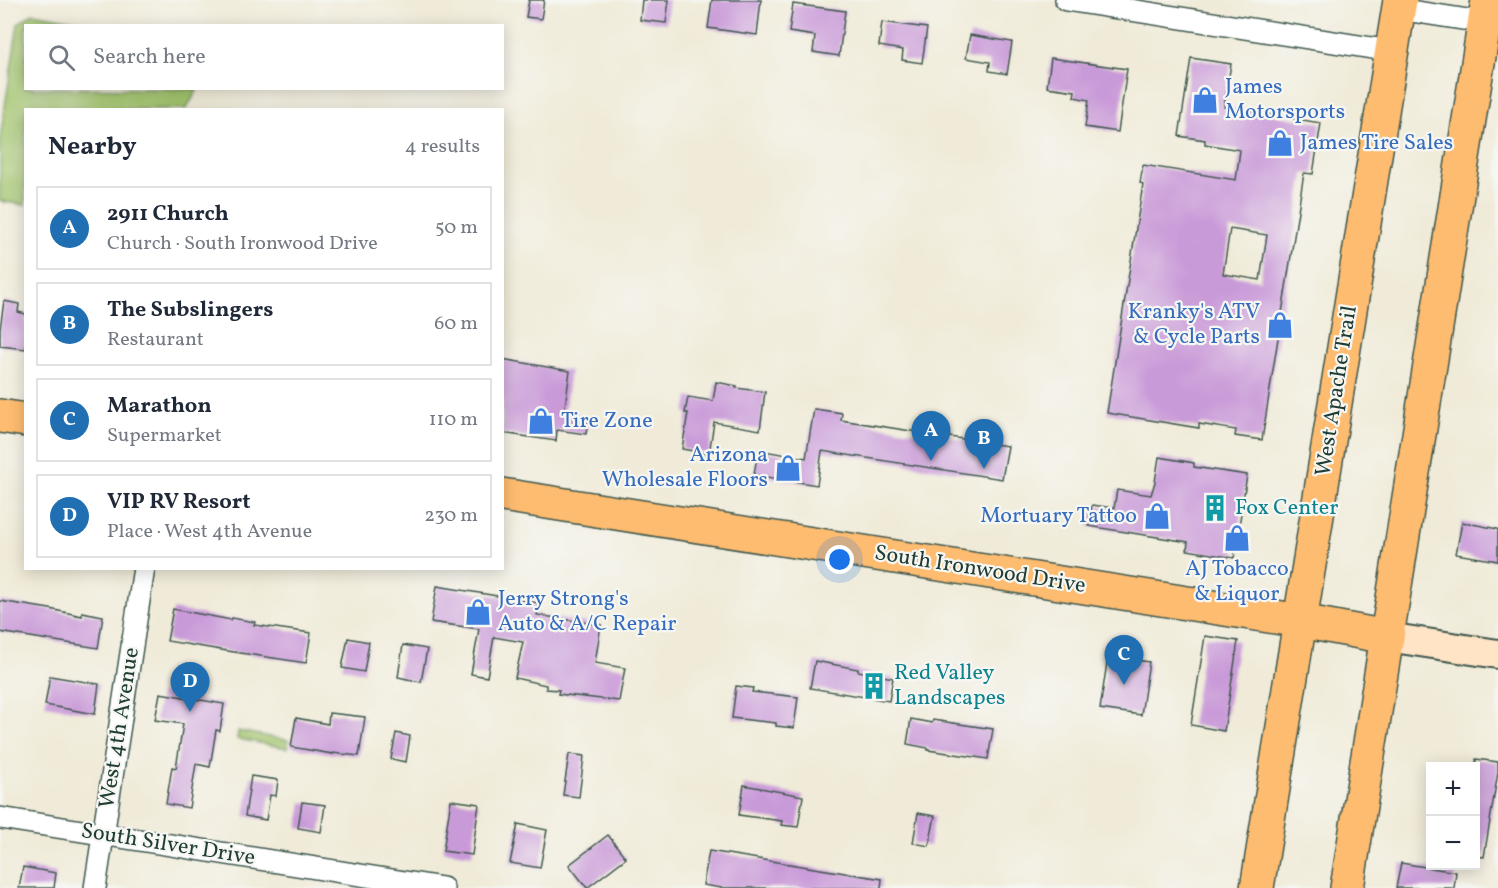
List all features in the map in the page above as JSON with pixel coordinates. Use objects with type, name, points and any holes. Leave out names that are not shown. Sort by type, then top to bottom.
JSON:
[{"type":"main road","name":"West Apache Trail","points":[[1257,888],[1399,4]]},
{"type":"main road","points":[[1347,888],[1490,16]]},
{"type":"main road","points":[[0,416],[24,420]]},
{"type":"main road","name":"South Ironwood Drive","points":[[504,495],[1301,621],[1387,637]]},
{"type":"main road","points":[[1387,637],[1498,654]]},
{"type":"street","points":[[1066,0],[1391,51]]},
{"type":"street","points":[[1399,4],[1490,16]]},
{"type":"street","name":"West 4th Avenue","points":[[95,888],[144,570]]},
{"type":"street","name":"South Silver Drive","points":[[0,818],[443,888]]},
{"type":"green space","points":[[33,13],[95,24],[24,24],[24,90],[197,90],[196,93],[187,108],[24,108],[24,205],[0,201],[0,138],[18,24]]},
{"type":"green space","points":[[238,731],[288,740],[287,748],[237,739]]},
{"type":"building","points":[[529,0],[544,0],[541,19],[526,17]]},
{"type":"building","points":[[642,0],[669,0],[666,23],[640,20]]},
{"type":"building","points":[[712,0],[761,0],[757,35],[708,28]]},
{"type":"building","points":[[793,4],[845,11],[839,56],[813,52],[815,36],[789,32]]},
{"type":"building","points":[[882,22],[927,28],[922,63],[902,60],[903,50],[879,46]]},
{"type":"building","points":[[970,35],[1012,42],[1007,74],[989,71],[990,62],[966,58]]},
{"type":"building","points":[[1051,58],[1127,69],[1118,132],[1085,127],[1089,100],[1074,97],[1075,91],[1047,87]]},
{"type":"building","points":[[1191,58],[1231,64],[1224,107],[1321,123],[1313,174],[1304,173],[1262,440],[1235,436],[1236,430],[1199,424],[1199,428],[1107,413],[1143,184],[1140,183],[1143,165],[1236,180],[1240,150],[1205,144],[1205,140],[1179,136]],"holes":[[[1230,229],[1267,235],[1260,280],[1223,274]]]},
{"type":"building","points":[[4,301],[19,304],[18,312],[24,314],[24,349],[0,346]]},
{"type":"building","points":[[504,359],[570,371],[564,413],[589,417],[586,434],[557,430],[556,441],[504,433]]},
{"type":"building","points":[[716,382],[737,386],[736,388],[765,392],[760,430],[714,422],[709,454],[682,449],[688,413],[685,413],[688,397],[713,401]]},
{"type":"building","points":[[814,409],[842,413],[841,420],[1008,446],[1002,479],[822,451],[817,485],[754,475],[758,450],[806,458]]},
{"type":"building","points":[[1159,457],[1194,463],[1194,467],[1247,475],[1234,558],[1187,550],[1188,542],[1088,526],[1092,505],[1114,508],[1117,490],[1151,495]]},
{"type":"building","points":[[1462,522],[1498,529],[1498,561],[1456,554]]},
{"type":"building","points":[[437,586],[539,603],[537,615],[601,625],[595,663],[625,668],[619,701],[558,694],[559,690],[546,689],[546,685],[515,678],[523,642],[494,637],[487,677],[471,674],[479,629],[431,622]]},
{"type":"building","points":[[0,601],[82,616],[82,612],[103,616],[98,648],[0,632]]},
{"type":"building","points":[[173,609],[255,622],[254,625],[311,633],[306,663],[167,641]]},
{"type":"building","points":[[1205,636],[1238,641],[1224,731],[1191,725]]},
{"type":"building","points":[[348,638],[369,642],[364,672],[342,668]]},
{"type":"building","points":[[403,645],[427,649],[421,682],[398,677]]},
{"type":"building","points":[[1108,656],[1149,662],[1141,715],[1100,709]]},
{"type":"building","points":[[815,661],[893,678],[889,701],[810,688]]},
{"type":"building","points":[[50,676],[99,684],[95,714],[45,705]]},
{"type":"building","points":[[736,686],[753,688],[752,692],[798,697],[794,728],[776,726],[776,723],[732,718]]},
{"type":"building","points":[[160,693],[224,704],[220,731],[216,730],[210,767],[196,764],[189,808],[166,804],[172,767],[176,768],[183,724],[155,720]]},
{"type":"building","points":[[329,713],[365,717],[359,756],[291,747],[296,718],[328,724]]},
{"type":"building","points":[[911,719],[993,729],[988,759],[928,750],[928,748],[907,744]]},
{"type":"building","points":[[396,733],[410,736],[406,762],[391,759]]},
{"type":"building","points":[[569,754],[584,756],[579,797],[563,795]]},
{"type":"building","points":[[1476,759],[1498,762],[1484,857],[1480,856],[1480,762],[1476,762]]},
{"type":"building","points":[[251,776],[278,780],[276,796],[270,795],[266,820],[245,816]]},
{"type":"building","points":[[744,785],[803,796],[798,827],[781,825],[782,821],[739,815]]},
{"type":"building","points":[[451,800],[479,804],[472,855],[443,851]]},
{"type":"building","points":[[302,802],[325,805],[321,832],[298,828]]},
{"type":"building","points":[[918,813],[935,816],[929,846],[913,843]]},
{"type":"building","points":[[518,824],[547,830],[540,868],[510,863]]},
{"type":"building","points":[[608,835],[626,858],[587,888],[569,865]]},
{"type":"building","points":[[709,851],[882,879],[881,888],[722,888],[703,885]]},
{"type":"building","points":[[1401,863],[1426,867],[1426,870],[1456,872],[1454,888],[1396,888]]},
{"type":"building","points":[[23,867],[56,873],[54,888],[19,888]]},
{"type":"place","name":"James Motorsports","points":[[1205,100]]},
{"type":"place","name":"James Tire Sales","points":[[1280,143]]},
{"type":"place","name":"Kranky's ATV & Cycle Parts","points":[[1280,325]]},
{"type":"place","name":"Tire Zone","points":[[541,421]]},
{"type":"place","name":"2911 Church","points":[[931,461]]},
{"type":"place","name":"Arizona Wholesale Floors","points":[[788,468]]},
{"type":"place","name":"The Subslingers","points":[[984,469]]},
{"type":"place","name":"Fox Center","points":[[1215,508]]},
{"type":"place","name":"Mortuary Tattoo","points":[[1157,516]]},
{"type":"place","name":"AJ Tobacco & Liquor","points":[[1237,538]]},
{"type":"place","name":"Jerry Strong's Auto & A/C Repair","points":[[478,612]]},
{"type":"place","name":"Marathon","points":[[1124,685]]},
{"type":"place","name":"Red Valley Landscapes","points":[[874,686]]},
{"type":"place","name":"VIP RV Resort","points":[[190,712]]}]
